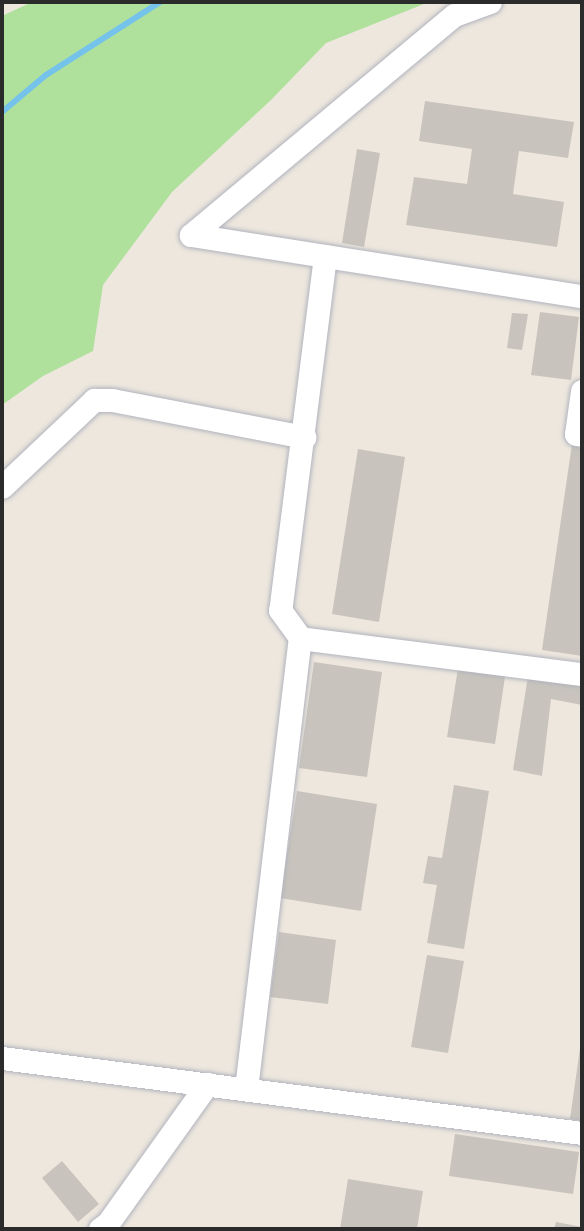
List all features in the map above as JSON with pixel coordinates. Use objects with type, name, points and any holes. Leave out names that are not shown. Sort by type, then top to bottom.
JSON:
[{"type":"lane","points":[[490,2],[454,15],[191,236],[582,296]]},
{"type":"lane","points":[[246,1089],[300,638],[280,610],[326,256]]},
{"type":"lane","points":[[582,391],[576,434],[582,435]]},
{"type":"lane","points":[[2,487],[94,400],[112,400],[304,437]]},
{"type":"lane","points":[[300,638],[582,674]]},
{"type":"lane","points":[[2,1058],[582,1133]]},
{"type":"lane","points":[[100,1229],[108,1223],[207,1084]]},
{"type":"green space","points":[[32,2],[429,2],[326,43],[271,100],[172,192],[103,285],[93,351],[43,376],[2,405],[2,16]]},
{"type":"building","points":[[425,101],[574,122],[568,158],[519,151],[513,194],[564,202],[557,247],[406,225],[414,177],[467,184],[472,149],[419,141]]},
{"type":"building","points":[[357,149],[380,153],[364,247],[342,243]]},
{"type":"building","points":[[540,312],[579,317],[571,380],[531,375]]},
{"type":"building","points":[[512,313],[528,314],[522,350],[507,348]]},
{"type":"building","points":[[572,444],[582,446],[582,656],[542,650]]},
{"type":"building","points":[[358,449],[405,457],[379,622],[332,614]]},
{"type":"building","points":[[314,662],[382,672],[367,777],[299,768]]},
{"type":"building","points":[[459,662],[506,670],[495,744],[447,737]]},
{"type":"building","points":[[528,676],[582,683],[582,705],[551,699],[542,776],[513,770]]},
{"type":"building","points":[[454,785],[489,791],[464,949],[427,943],[437,885],[423,883],[428,856],[442,858]]},
{"type":"building","points":[[297,791],[377,804],[361,911],[280,898]]},
{"type":"building","points":[[279,932],[336,940],[328,1004],[270,997]]},
{"type":"building","points":[[427,955],[464,961],[448,1053],[411,1047]]},
{"type":"building","points":[[582,1042],[582,1121],[570,1119]]},
{"type":"building","points":[[455,1134],[579,1152],[573,1194],[449,1176]]},
{"type":"building","points":[[62,1161],[99,1204],[78,1222],[42,1178]]},
{"type":"building","points":[[348,1179],[423,1191],[417,1229],[340,1229]]},
{"type":"building","points":[[556,1222],[582,1227],[582,1229],[554,1229]]},
{"type":"waterway","points":[[2,112],[46,75],[160,2]]}]
